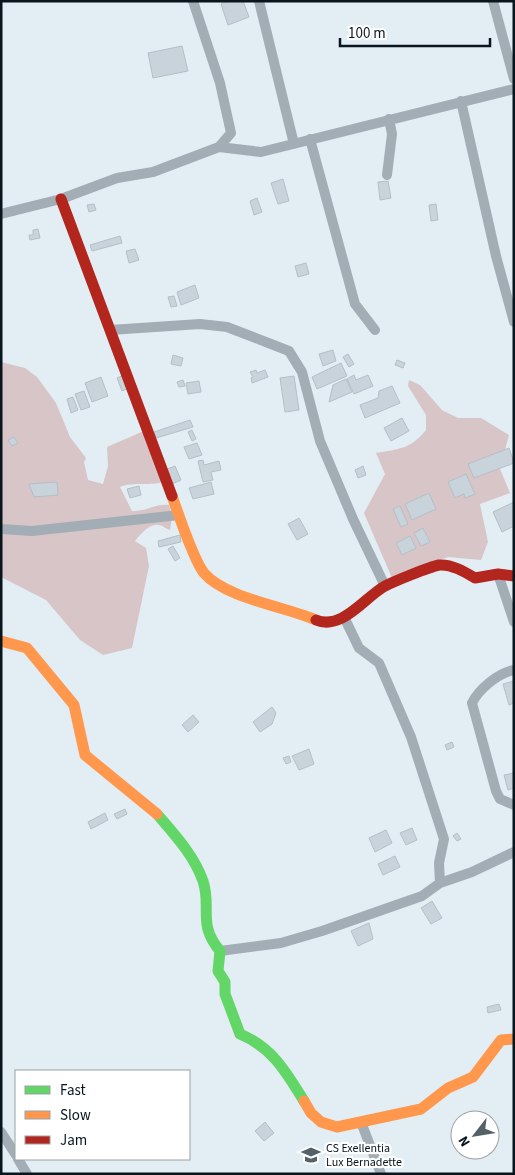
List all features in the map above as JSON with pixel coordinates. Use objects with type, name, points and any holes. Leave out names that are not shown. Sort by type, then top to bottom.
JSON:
[{"type":"street","points":[[1,214],[61,199],[117,178],[153,172],[219,147],[231,134],[228,111],[193,1]]},
{"type":"street","points":[[260,1],[294,144]]},
{"type":"street","points":[[493,1],[514,79]]},
{"type":"street","points":[[219,147],[261,152],[514,89]]},
{"type":"street","points":[[461,101],[491,238],[514,322]]},
{"type":"street","points":[[387,174],[392,134],[389,119]]},
{"type":"street","points":[[310,139],[356,304],[375,330]]},
{"type":"street","points":[[61,199],[147,424],[179,515],[203,572],[215,584],[270,606],[299,613],[324,623],[344,617],[386,586],[440,565],[460,569],[475,578],[498,574],[514,576]]},
{"type":"street","points":[[110,330],[200,324],[227,327],[289,351],[302,372],[320,441],[353,519],[386,586]]},
{"type":"street","points":[[1,529],[32,531],[179,515]]},
{"type":"street","points":[[498,574],[514,622]]},
{"type":"street","points":[[344,617],[358,648],[379,663],[418,755],[444,839],[439,863],[440,883]]},
{"type":"street","points":[[1,641],[27,648],[74,706],[84,755],[157,814],[185,847],[203,882],[206,920],[210,939],[220,951],[218,972],[225,982],[226,994],[240,1034],[252,1039],[280,1062],[304,1104],[321,1122],[337,1127],[421,1109],[448,1088],[473,1077],[501,1040],[514,1039]]},
{"type":"street","points":[[514,670],[504,672],[476,695],[472,703],[496,790],[500,799],[514,805]]},
{"type":"street","points":[[220,951],[281,943],[322,932],[422,896],[440,883],[472,872],[514,852]]},
{"type":"street","points":[[361,1122],[381,1174]]},
{"type":"street","points":[[1,1132],[15,1153]]},
{"type":"street","points":[[19,1160],[27,1174]]},
{"type":"shaded area","points":[[1,362],[25,368],[37,377],[56,403],[70,437],[86,458],[84,462],[88,480],[103,484],[108,466],[107,447],[146,430],[165,481],[154,484],[131,484],[120,487],[132,511],[169,505],[172,517],[170,530],[160,525],[155,525],[145,530],[135,541],[146,548],[149,566],[132,648],[103,655],[80,640],[46,600],[1,577]]},
{"type":"shaded area","points":[[409,380],[420,385],[442,410],[458,418],[481,418],[509,435],[500,469],[510,493],[480,504],[488,542],[481,560],[448,557],[392,578],[364,513],[385,474],[376,453],[410,445],[426,430],[426,415],[408,386]]},
{"type":"building","points":[[227,1],[243,1],[249,17],[228,25],[221,4]]},
{"type":"building","points":[[182,46],[188,71],[153,78],[148,53]]},
{"type":"building","points":[[283,179],[289,201],[278,204],[271,183]]},
{"type":"building","points":[[388,181],[391,198],[380,200],[378,182]]},
{"type":"building","points":[[257,198],[262,212],[254,215],[250,201]]},
{"type":"building","points":[[94,204],[96,210],[89,212],[87,205]]},
{"type":"building","points":[[436,204],[438,220],[431,221],[429,205]]},
{"type":"building","points":[[38,229],[40,238],[30,240],[29,235],[33,235],[33,230]]},
{"type":"building","points":[[120,236],[122,243],[92,251],[90,245]]},
{"type":"building","points":[[135,249],[139,260],[129,263],[126,251]]},
{"type":"building","points":[[306,263],[309,274],[298,277],[295,266]]},
{"type":"building","points":[[195,285],[199,298],[181,305],[177,292]]},
{"type":"building","points":[[174,296],[177,306],[171,307],[168,297]]},
{"type":"building","points":[[333,350],[336,361],[323,366],[319,354]]},
{"type":"building","points":[[348,354],[354,364],[349,367],[343,357]]},
{"type":"building","points":[[173,355],[183,358],[181,366],[171,364]]},
{"type":"building","points":[[397,360],[405,363],[403,368],[395,365]]},
{"type":"building","points":[[341,363],[347,376],[317,389],[312,377]]},
{"type":"building","points":[[256,370],[257,373],[265,370],[268,377],[252,383],[251,378],[253,377],[250,372]]},
{"type":"building","points":[[124,375],[129,388],[122,391],[117,378]]},
{"type":"building","points":[[354,375],[356,380],[368,375],[373,386],[354,394],[347,379]]},
{"type":"building","points":[[294,376],[299,410],[285,412],[280,378]]},
{"type":"building","points":[[101,377],[108,396],[92,402],[85,383]]},
{"type":"building","points":[[346,379],[352,392],[329,402],[333,385]]},
{"type":"building","points":[[183,380],[185,386],[179,387],[177,382]]},
{"type":"building","points":[[199,381],[201,392],[188,394],[186,383]]},
{"type":"building","points":[[392,386],[400,403],[365,418],[360,405],[378,398],[379,391]]},
{"type":"building","points":[[84,391],[90,407],[81,410],[75,394]]},
{"type":"building","points":[[73,397],[78,410],[71,413],[67,399]]},
{"type":"building","points":[[402,418],[409,431],[391,441],[384,428]]},
{"type":"building","points":[[190,420],[193,427],[156,438],[154,432]]},
{"type":"building","points":[[192,430],[196,439],[192,441],[188,432]]},
{"type":"building","points":[[14,437],[18,443],[12,446],[8,440]]},
{"type":"building","points":[[197,443],[202,455],[189,459],[184,447]]},
{"type":"building","points":[[509,448],[514,463],[474,478],[468,464]]},
{"type":"building","points":[[203,460],[204,465],[219,461],[221,470],[211,472],[213,480],[203,482],[198,461]]},
{"type":"building","points":[[175,466],[181,480],[170,485],[165,470]]},
{"type":"building","points":[[363,466],[366,475],[358,478],[355,470]]},
{"type":"building","points":[[466,474],[475,494],[465,498],[464,494],[455,498],[448,482]]},
{"type":"building","points":[[57,482],[58,495],[34,497],[29,484]]},
{"type":"building","points":[[211,482],[214,494],[193,499],[189,488]]},
{"type":"building","points":[[139,486],[141,495],[130,498],[127,489]]},
{"type":"building","points":[[429,493],[436,509],[412,520],[405,504]]},
{"type":"building","points":[[514,502],[514,526],[502,532],[493,512]]},
{"type":"building","points":[[400,506],[408,524],[401,527],[393,509]]},
{"type":"building","points":[[299,518],[308,534],[297,540],[288,524]]},
{"type":"building","points":[[423,528],[430,542],[421,546],[414,533]]},
{"type":"building","points":[[180,535],[181,542],[159,547],[158,541]]},
{"type":"building","points":[[410,536],[416,548],[402,555],[396,543]]},
{"type":"building","points":[[173,546],[180,558],[175,561],[168,549]]},
{"type":"building","points":[[514,681],[514,703],[509,705],[503,684]]},
{"type":"building","points":[[272,707],[276,713],[272,724],[260,732],[253,722]]},
{"type":"building","points":[[193,715],[199,722],[188,732],[182,725]]},
{"type":"building","points":[[452,742],[454,747],[447,750],[445,745]]},
{"type":"building","points":[[309,749],[314,764],[299,770],[292,756]]},
{"type":"building","points":[[289,756],[291,762],[286,764],[283,758]]},
{"type":"building","points":[[514,773],[514,788],[508,790],[504,775]]},
{"type":"building","points":[[125,809],[127,814],[117,819],[114,814]]},
{"type":"building","points":[[105,813],[108,820],[91,829],[88,822]]},
{"type":"building","points":[[412,828],[417,840],[406,845],[400,833]]},
{"type":"building","points":[[386,830],[392,843],[375,852],[369,838]]},
{"type":"building","points":[[457,833],[461,839],[457,841],[453,836]]},
{"type":"building","points":[[395,856],[400,867],[383,875],[378,864]]},
{"type":"building","points":[[432,901],[442,918],[431,924],[421,908]]},
{"type":"building","points":[[369,923],[373,939],[358,946],[351,931]]},
{"type":"building","points":[[499,1004],[501,1010],[488,1013],[487,1007]]},
{"type":"building","points":[[265,1122],[274,1133],[264,1141],[255,1131]]},
{"type":"traffic: fast","points":[[157,814],[189,854],[203,881],[207,924],[213,941],[220,951],[218,971],[225,982],[225,994],[240,1034],[261,1046],[278,1062],[304,1101]]},
{"type":"traffic: slow","points":[[172,496],[200,567],[214,582],[226,589],[257,601],[316,620]]},
{"type":"traffic: slow","points":[[1,641],[27,648],[74,705],[85,755],[157,814]]},
{"type":"traffic: slow","points":[[304,1101],[311,1113],[321,1122],[337,1127],[421,1109],[448,1088],[473,1077],[501,1040],[514,1039]]},
{"type":"traffic: jam","points":[[61,199],[172,496]]},
{"type":"traffic: jam","points":[[316,620],[326,622],[344,617],[385,586],[439,565],[453,567],[475,578],[498,574],[514,576]]},
{"type":"place","name":"CS Exellentia Lux Bernadette","points":[[311,1155]]}]
